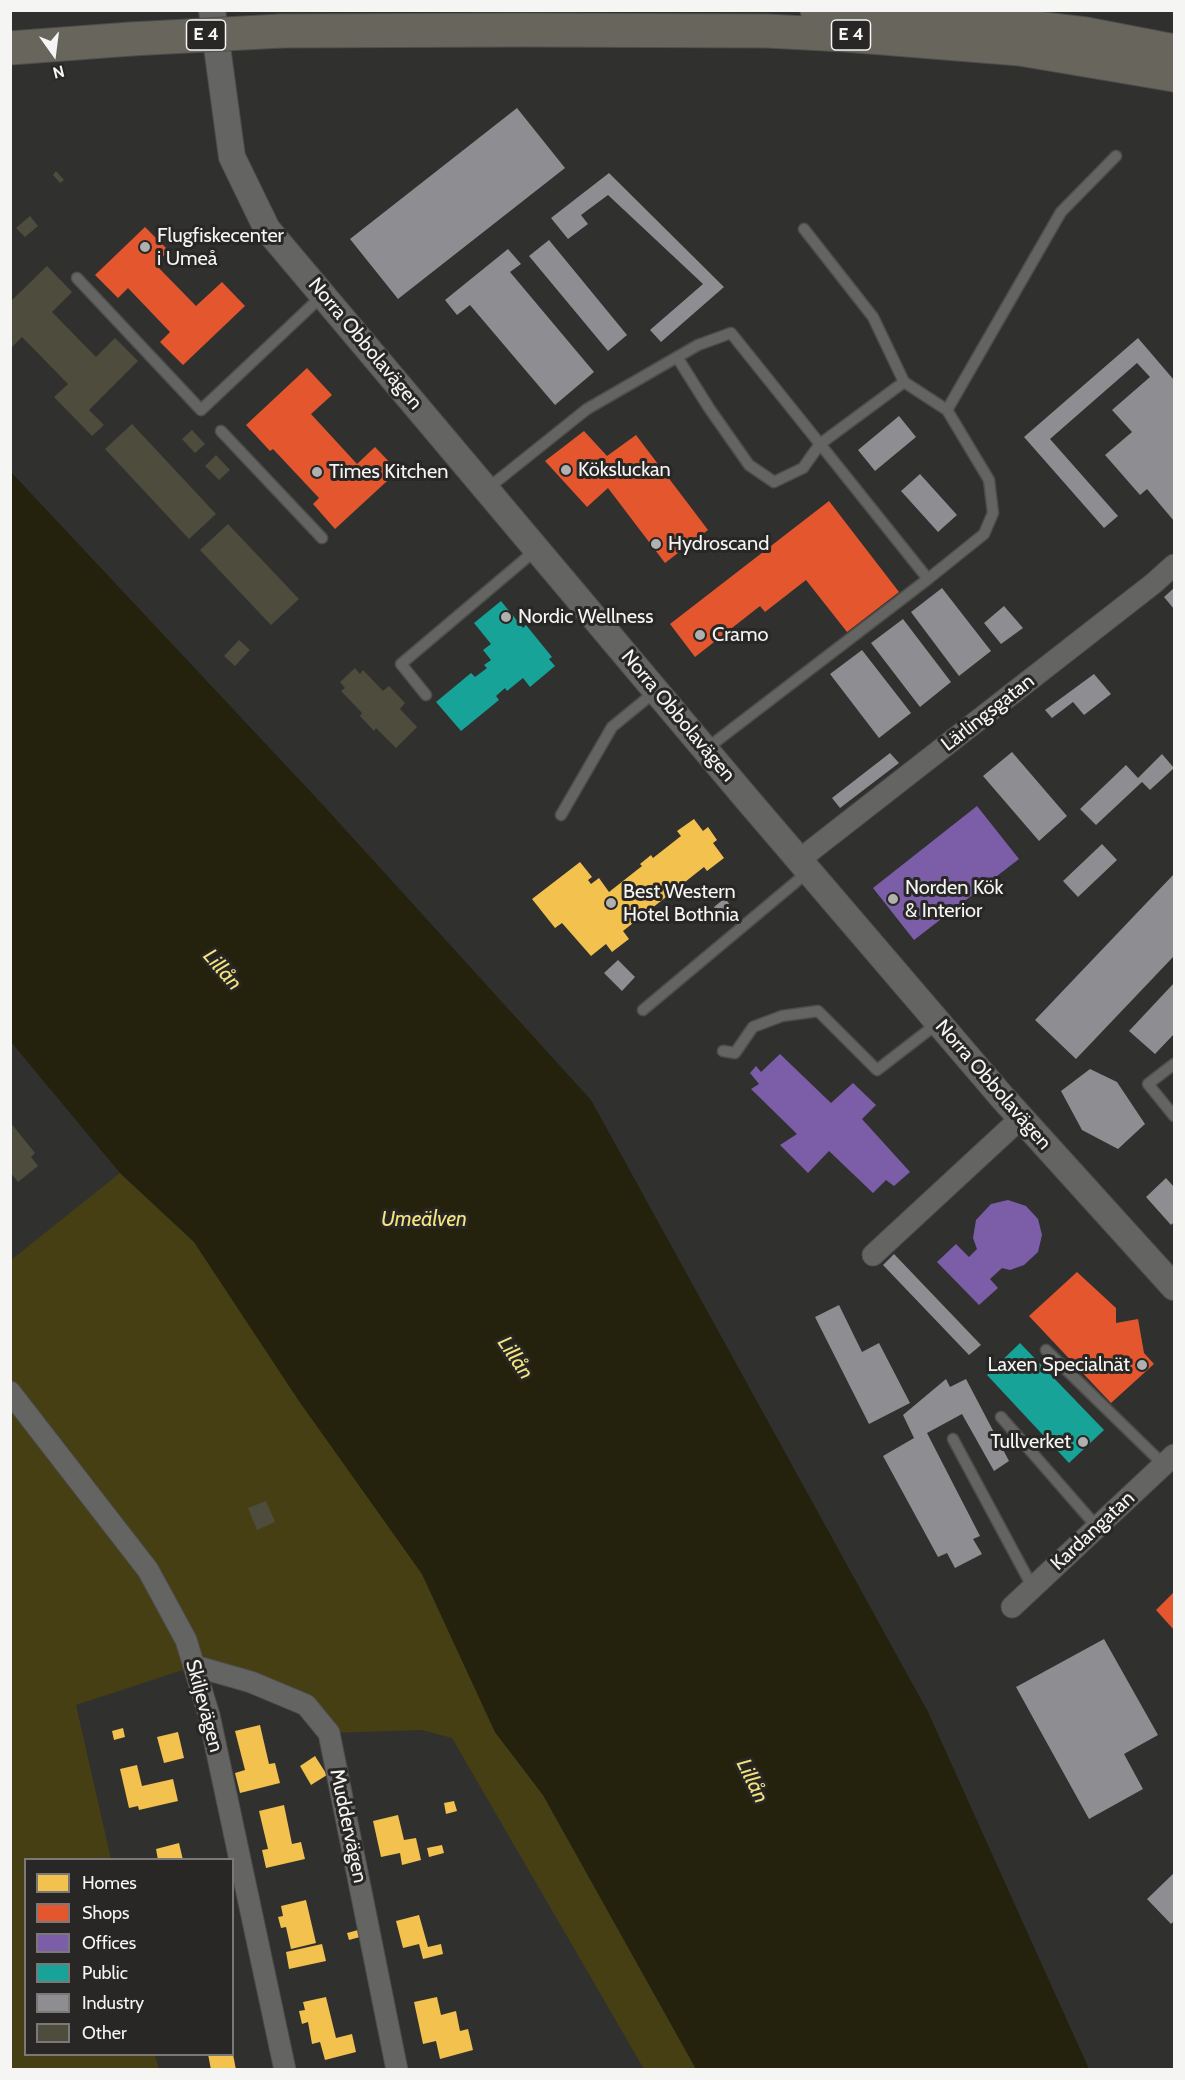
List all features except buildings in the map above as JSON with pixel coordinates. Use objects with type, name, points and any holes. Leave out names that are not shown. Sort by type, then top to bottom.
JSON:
[{"type":"highway","name":"E 4","points":[[817,10],[925,15],[1086,34],[1174,51]]},
{"type":"highway","name":"E 4","points":[[10,48],[281,31],[513,29],[767,31],[1020,49],[1174,75]]},
{"type":"street","name":"Norra Obbolavägen","points":[[212,10],[232,157],[267,229],[938,1023],[1174,1287]]},
{"type":"street","name":"Lärlingsgatan","points":[[804,866],[1154,584],[1174,565]]},
{"type":"street","points":[[873,1255],[1021,1118]]},
{"type":"street","name":"Skiljevägen","points":[[10,1392],[148,1570],[186,1640],[209,1715],[285,2070]]},
{"type":"street","name":"Kardangatan","points":[[1012,1607],[1169,1460]]},
{"type":"street","name":"Muddervägen","points":[[195,1666],[251,1682],[306,1705],[329,1733],[398,2070]]},
{"type":"lane","points":[[947,410],[1061,212],[1116,156]]},
{"type":"lane","points":[[705,749],[984,534],[993,513],[989,480],[947,410],[904,382],[873,317],[804,229]]},
{"type":"lane","points":[[77,278],[201,410],[323,295]]},
{"type":"lane","points":[[487,489],[587,409],[698,345],[731,333],[928,579]]},
{"type":"lane","points":[[677,357],[749,465],[774,482],[803,468],[820,444],[904,382]]},
{"type":"lane","points":[[220,431],[322,538]]},
{"type":"lane","points":[[426,695],[401,664],[537,549]]},
{"type":"lane","points":[[561,815],[612,727],[656,691]]},
{"type":"lane","name":"Lärlingsgatan","points":[[643,1010],[804,866]]},
{"type":"lane","points":[[723,1051],[735,1053],[753,1027],[782,1016],[818,1011],[877,1070],[938,1023]]},
{"type":"lane","points":[[1174,1064],[1148,1084],[1174,1116]]},
{"type":"lane","points":[[1046,1350],[1169,1460]]},
{"type":"lane","points":[[1001,1417],[1097,1527]]},
{"type":"lane","points":[[953,1439],[1033,1588]]},
{"type":"shaded area","points":[[120,1173],[194,1242],[299,1401],[422,1574],[495,1732],[543,1795],[696,2069],[644,2069],[452,1738],[422,1730],[329,1733],[306,1705],[195,1666],[76,1705],[111,1858],[24,1858],[24,2056],[155,2056],[159,2069],[11,2070],[11,1260]]},
{"type":"water","name":"Umeälven","points":[[11,472],[322,804],[591,1100],[928,1712],[1089,2069],[696,2069],[543,1795],[495,1732],[422,1574],[299,1401],[194,1242],[120,1173],[11,1042]]},
{"type":"place","name":"Flugfiskecenter i Umeå","points":[[145,247]]},
{"type":"place","name":"Köksluckan","points":[[566,470]]},
{"type":"place","name":"Times Kitchen","points":[[317,472]]},
{"type":"place","name":"Hydroscand","points":[[656,544]]},
{"type":"place","name":"Nordic Wellness","points":[[506,617]]},
{"type":"place","name":"Cramo","points":[[700,635]]},
{"type":"place","name":"Norden Kök & Interior","points":[[893,899]]},
{"type":"place","name":"Best Western Hotel Bothnia","points":[[611,903]]},
{"type":"place","name":"Laxen Specialnät","points":[[1142,1365]]},
{"type":"place","name":"Tullverket","points":[[1083,1442]]},
{"type":"water label","name":"Lillån","points":[[222,970]]},
{"type":"water label","name":"Lillån","points":[[515,1358]]},
{"type":"water label","name":"Lillån","points":[[752,1781]]}]
